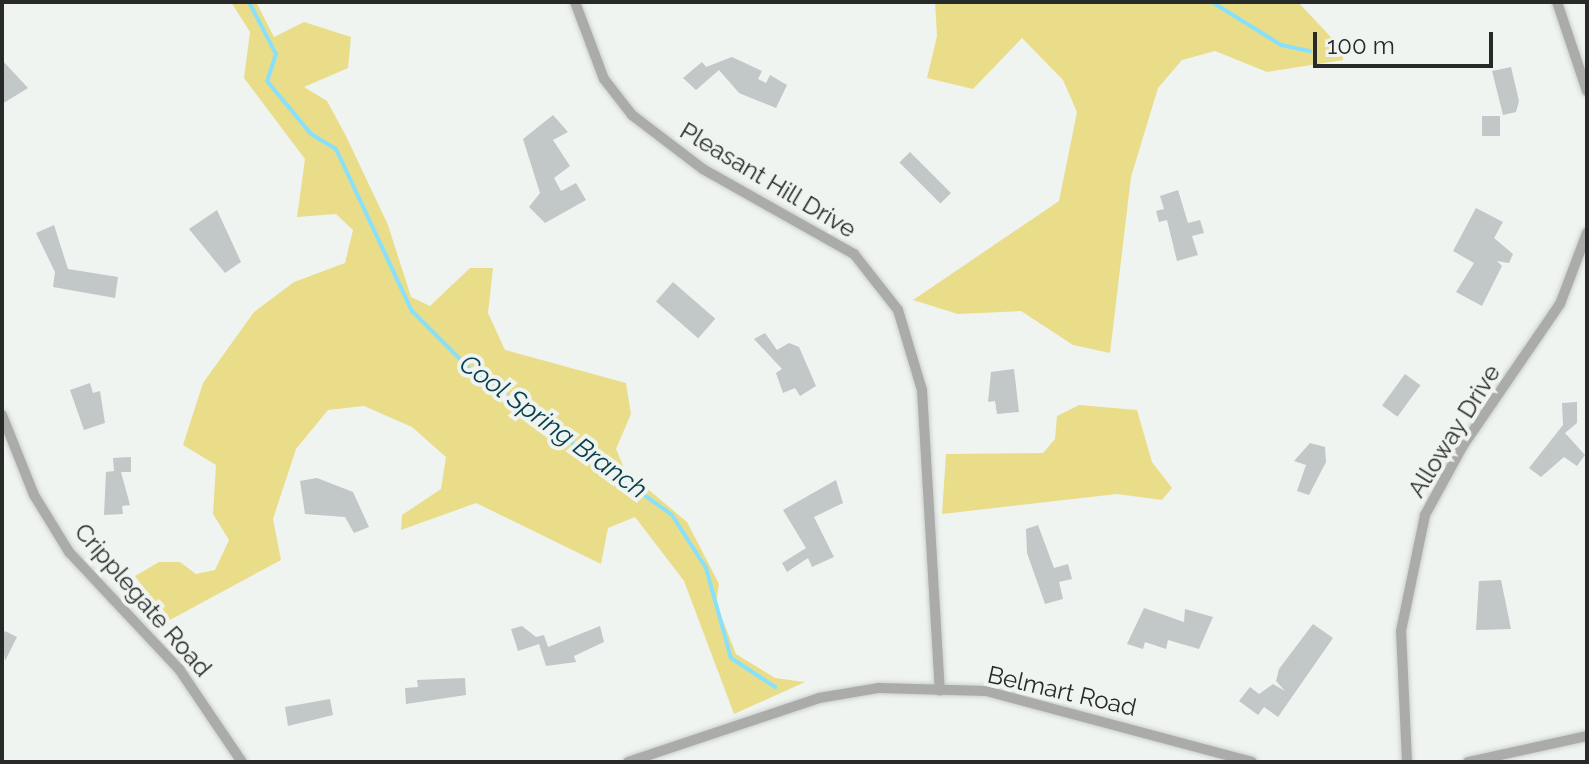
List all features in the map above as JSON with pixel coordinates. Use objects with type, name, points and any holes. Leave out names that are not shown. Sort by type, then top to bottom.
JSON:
[{"type":"street","name":"Pleasant Hill Drive","points":[[575,2],[604,79],[632,115],[703,169],[854,254],[898,310],[922,390],[944,662],[940,690]]},
{"type":"street","points":[[1557,2],[1587,91]]},
{"type":"street","name":"Alloway Drive","points":[[1407,762],[1401,631],[1422,526],[1462,447],[1560,304],[1587,233]]},
{"type":"street","name":"Cripplegate Road","points":[[2,415],[34,495],[69,552],[179,669],[242,762]]},
{"type":"street","name":"Belmart Road","points":[[628,762],[819,698],[879,688],[940,690],[1026,699],[1252,762]]},
{"type":"street","points":[[1468,762],[1587,736]]},
{"type":"shaded area","points":[[231,2],[256,2],[274,37],[304,22],[351,37],[348,68],[304,87],[327,101],[346,136],[388,225],[411,297],[430,306],[470,268],[493,268],[488,313],[505,350],[626,383],[631,414],[616,449],[625,470],[687,522],[719,584],[716,603],[736,654],[775,678],[805,682],[734,714],[684,581],[635,517],[608,528],[601,564],[476,503],[401,530],[402,515],[441,489],[446,457],[412,427],[364,406],[328,410],[296,449],[273,519],[281,560],[168,621],[135,576],[159,562],[180,562],[196,574],[215,570],[229,540],[213,514],[216,465],[183,445],[203,383],[254,312],[294,282],[345,263],[353,230],[336,214],[297,217],[305,159],[244,78],[250,32]]},
{"type":"shaded area","points":[[935,2],[1298,2],[1343,50],[1343,60],[1267,72],[1215,51],[1182,60],[1158,88],[1131,177],[1110,353],[1073,345],[1021,311],[958,314],[913,300],[1059,201],[1077,112],[1063,80],[1022,38],[973,89],[927,78],[937,36]]},
{"type":"shaded area","points":[[1079,405],[1137,410],[1152,462],[1172,488],[1162,500],[1117,494],[942,514],[946,454],[1043,453],[1055,439],[1057,416]]},
{"type":"building","points":[[732,57],[762,71],[758,79],[766,83],[770,75],[787,85],[776,108],[739,93],[719,70],[696,90],[683,78],[702,62],[706,67]]},
{"type":"building","points":[[2,60],[28,88],[2,104]]},
{"type":"building","points":[[1511,67],[1519,101],[1516,112],[1503,115],[1492,71]]},
{"type":"building","points":[[553,115],[568,132],[553,140],[570,166],[554,178],[561,191],[576,183],[586,200],[545,223],[529,207],[540,193],[523,139]]},
{"type":"building","points":[[1482,116],[1500,116],[1500,136],[1482,136]]},
{"type":"building","points":[[910,152],[951,193],[940,204],[899,163]]},
{"type":"building","points":[[1178,190],[1188,223],[1200,220],[1204,233],[1192,236],[1198,255],[1177,261],[1167,220],[1159,222],[1156,211],[1164,209],[1160,196]]},
{"type":"building","points":[[1476,208],[1503,222],[1494,238],[1513,254],[1509,263],[1497,261],[1502,266],[1482,306],[1456,292],[1474,263],[1453,251]]},
{"type":"building","points":[[217,210],[241,262],[225,273],[189,229]]},
{"type":"building","points":[[54,225],[68,269],[118,277],[115,298],[53,287],[55,272],[36,233]]},
{"type":"building","points":[[673,282],[715,319],[698,338],[656,302]]},
{"type":"building","points":[[765,333],[777,350],[789,343],[799,347],[816,386],[800,396],[795,388],[783,393],[776,373],[782,369],[754,339]]},
{"type":"building","points":[[1014,369],[1019,412],[997,414],[995,401],[988,402],[991,372]]},
{"type":"building","points":[[1405,374],[1420,385],[1397,417],[1382,406]]},
{"type":"building","points":[[90,383],[93,393],[100,391],[105,423],[84,430],[70,390]]},
{"type":"building","points":[[1577,402],[1577,423],[1565,433],[1585,455],[1577,466],[1564,457],[1541,477],[1529,468],[1563,425],[1562,403]]},
{"type":"building","points":[[1310,443],[1325,447],[1326,462],[1309,495],[1297,491],[1306,465],[1294,461]]},
{"type":"building","points":[[131,457],[131,472],[121,472],[130,505],[122,506],[123,514],[104,515],[106,472],[114,471],[113,458]]},
{"type":"building","points":[[317,478],[353,492],[369,527],[354,533],[345,517],[305,514],[300,481]]},
{"type":"building","points":[[836,480],[843,503],[814,517],[834,557],[812,567],[808,558],[787,572],[782,563],[806,548],[783,510]]},
{"type":"building","points":[[1038,525],[1054,568],[1068,564],[1072,579],[1059,582],[1063,599],[1045,604],[1027,553],[1026,529]]},
{"type":"building","points":[[1501,580],[1511,629],[1476,630],[1479,581]]},
{"type":"building","points":[[1144,608],[1184,622],[1185,609],[1213,617],[1199,649],[1168,640],[1166,649],[1145,642],[1143,649],[1127,644]]},
{"type":"building","points":[[1313,624],[1333,638],[1278,717],[1264,707],[1258,715],[1239,701],[1250,687],[1259,694],[1273,684],[1285,691],[1276,681],[1279,669]]},
{"type":"building","points":[[522,626],[536,637],[544,635],[548,647],[600,626],[604,642],[574,656],[576,662],[546,666],[539,644],[518,651],[511,629]]},
{"type":"building","points":[[5,631],[17,637],[5,661],[2,637]]},
{"type":"building","points":[[465,678],[466,695],[406,704],[405,688],[418,687],[417,680]]},
{"type":"building","points":[[330,699],[333,715],[288,726],[285,707]]},
{"type":"waterway","name":"Cool Spring Branch","points":[[249,2],[276,54],[267,81],[311,134],[336,149],[412,311],[473,372],[672,515],[706,568],[731,658],[775,687]]},
{"type":"waterway","points":[[1212,2],[1281,45],[1310,51]]}]
